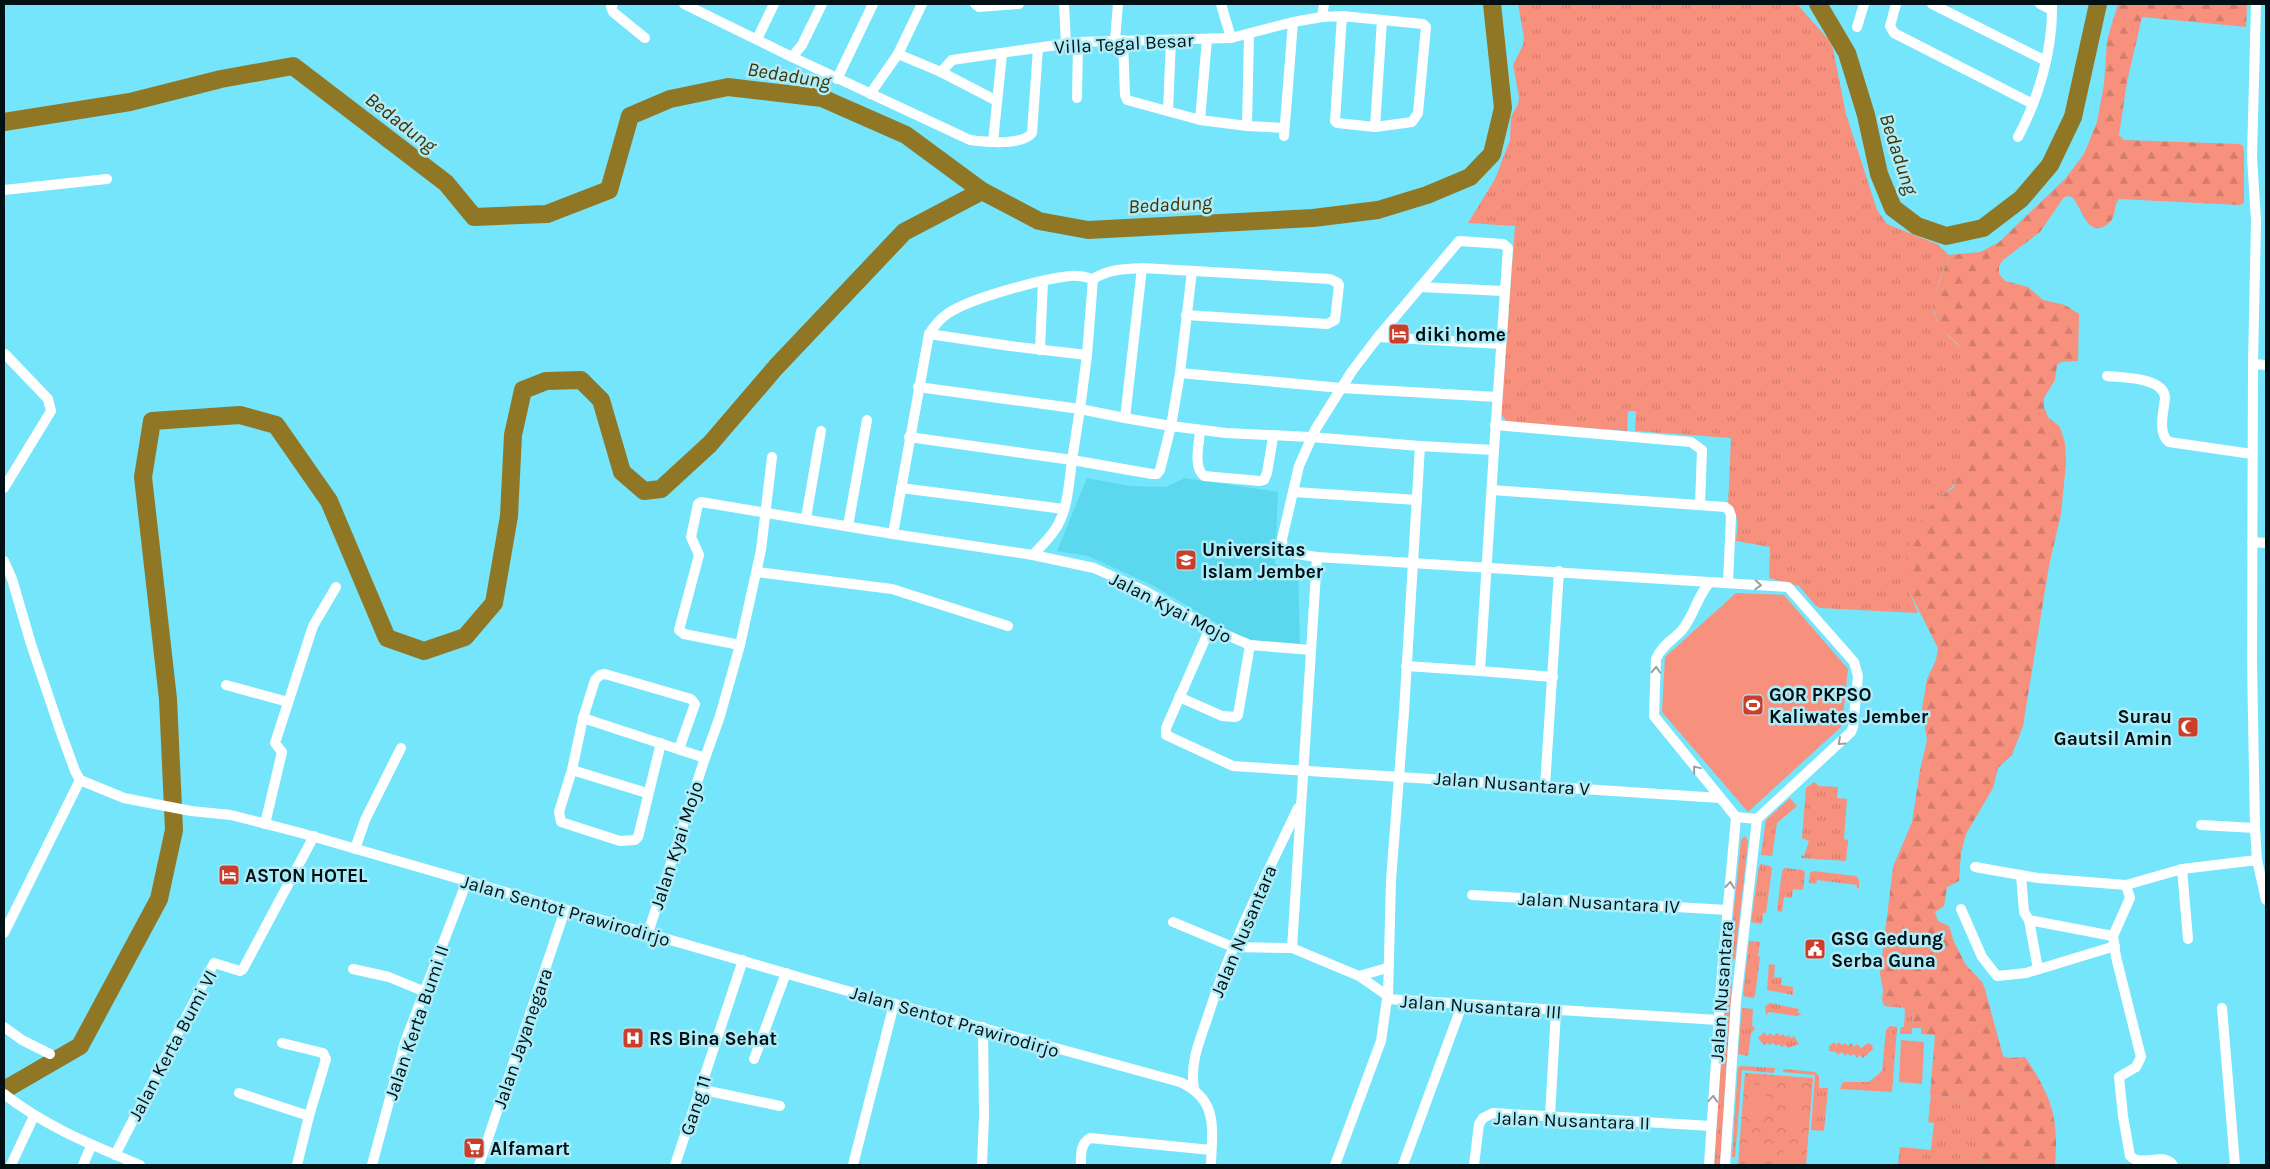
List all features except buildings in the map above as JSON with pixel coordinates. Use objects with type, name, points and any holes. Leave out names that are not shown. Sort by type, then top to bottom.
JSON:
[{"type":"street","points":[[613,4],[611,7],[613,12],[645,38]]},
{"type":"street","points":[[684,4],[970,140],[993,142],[1027,138],[1032,133],[1038,48]]},
{"type":"street","points":[[757,39],[774,4]]},
{"type":"street","points":[[792,57],[802,45],[822,4]]},
{"type":"street","points":[[837,78],[872,4]]},
{"type":"street","points":[[870,94],[898,54],[922,4]]},
{"type":"street","points":[[975,4],[979,7],[1019,4]]},
{"type":"street","points":[[1064,4],[1066,44]]},
{"type":"street","points":[[1118,4],[1119,40],[1124,96],[1126,100],[1200,120],[1284,132],[1292,22]]},
{"type":"street","points":[[1221,4],[1231,38]]},
{"type":"street","points":[[1322,17],[1324,4]]},
{"type":"street","points":[[1857,26],[1864,4]]},
{"type":"street","points":[[1896,4],[1890,26],[1894,33],[2033,104]]},
{"type":"street","points":[[1932,4],[2046,61]]},
{"type":"street","points":[[2018,137],[2033,104],[2046,61],[2052,7],[2040,4]]},
{"type":"street","points":[[2256,4],[2252,157],[2261,221],[2253,364],[2252,454],[2255,828],[2258,860],[2266,900]]},
{"type":"street","points":[[1342,16],[1334,118],[1337,124],[1375,127],[1382,20]]},
{"type":"street","name":"Villa Tegal Besar","points":[[941,72],[952,60],[1078,42],[1231,38],[1292,22],[1322,17],[1342,16],[1420,23],[1426,27],[1416,117],[1408,124],[1375,127]]},
{"type":"street","points":[[1247,126],[1249,34]]},
{"type":"street","points":[[1200,120],[1207,39]]},
{"type":"street","points":[[1168,112],[1171,40]]},
{"type":"street","points":[[1077,98],[1078,42]]},
{"type":"street","points":[[898,54],[941,72],[997,101]]},
{"type":"street","points":[[993,142],[1002,54]]},
{"type":"street","points":[[4,190],[108,179]]},
{"type":"street","points":[[1480,672],[1487,566],[1492,490],[1495,425],[1508,250],[1506,245],[1466,240],[1456,244],[1378,337],[1341,388],[1310,437],[1299,466],[1282,539],[1283,549],[1290,553],[1317,556],[1413,561],[1487,566],[1559,571],[1710,582],[1788,587],[1854,662],[1857,671],[1851,732],[1757,819],[1736,817],[1655,719],[1656,659],[1659,652],[1686,624],[1701,592],[1710,582]]},
{"type":"street","points":[[1125,418],[1142,268]]},
{"type":"street","points":[[892,534],[929,334],[939,321],[961,306],[1043,281],[1072,276],[1093,280],[1105,272],[1142,268],[1335,280],[1339,285],[1336,317],[1332,323],[1327,324],[1186,315]]},
{"type":"street","points":[[909,437],[1072,460],[1117,469],[1152,474],[1159,473],[1171,426],[1180,373],[1192,271]]},
{"type":"street","points":[[1033,555],[1055,530],[1064,509],[1087,355],[1093,280]]},
{"type":"street","points":[[1040,350],[1043,281]]},
{"type":"street","points":[[1420,287],[1504,291]]},
{"type":"street","points":[[929,334],[1087,355]]},
{"type":"street","points":[[1378,337],[1501,344]]},
{"type":"street","points":[[4,354],[48,399],[51,410],[4,488]]},
{"type":"street","points":[[2253,364],[2266,365]]},
{"type":"street","points":[[1180,373],[1341,388],[1497,397]]},
{"type":"street","points":[[2107,376],[2149,382],[2161,388],[2165,393],[2162,432],[2164,438],[2169,442],[2252,454]]},
{"type":"street","points":[[918,387],[1080,409],[1200,431],[1494,450]]},
{"type":"street","points":[[848,526],[867,420]]},
{"type":"street","points":[[1495,425],[1691,442],[1702,450],[1700,505]]},
{"type":"street","points":[[806,518],[822,431]]},
{"type":"street","points":[[1200,431],[1198,466],[1204,476],[1260,481],[1264,480],[1267,473],[1273,437]]},
{"type":"street","points":[[1335,1165],[1381,1041],[1387,997],[1391,880],[1420,446]]},
{"type":"street","name":"Jalan Kyai Mojo","points":[[648,933],[720,716],[740,645],[757,572],[767,512],[772,457]]},
{"type":"street","points":[[901,488],[1064,509]]},
{"type":"street","points":[[1492,490],[1725,507],[1730,512],[1728,583]]},
{"type":"street","points":[[1294,492],[1417,500]]},
{"type":"street","name":"Jalan Kyai Mojo","points":[[740,645],[684,634],[679,630],[699,555],[691,538],[697,507],[701,502],[1033,555],[1094,568],[1145,591],[1210,628],[1250,645],[1311,650]]},
{"type":"street","points":[[2252,542],[2266,543]]},
{"type":"street","points":[[1292,948],[1317,556]]},
{"type":"street","points":[[4,562],[12,579],[58,727],[80,780],[7,917],[4,933]]},
{"type":"street","points":[[1545,786],[1559,571]]},
{"type":"street","points":[[757,572],[892,589],[1008,626]]},
{"type":"street","points":[[265,824],[282,752],[275,743],[313,626],[336,587]]},
{"type":"street","points":[[1210,628],[1179,698],[1222,716],[1236,717],[1250,645]]},
{"type":"street","points":[[1406,666],[1552,677]]},
{"type":"street","points":[[647,793],[572,770],[583,718],[595,680],[600,675],[605,674],[690,699],[695,704],[679,749]]},
{"type":"street","points":[[226,685],[288,702]]},
{"type":"street","name":"Jalan Nusantara V","points":[[1179,698],[1166,728],[1168,738],[1233,766],[1399,775],[1720,798]]},
{"type":"street","name":"Jalan Kyai Mojo","points":[[583,718],[705,758]]},
{"type":"street","name":"Jalan Kyai Mojo","points":[[572,770],[558,812],[559,819],[563,824],[625,842],[635,840],[638,837],[647,793],[661,743]]},
{"type":"street","points":[[355,849],[365,820],[401,748]]},
{"type":"street","name":"Jalan Sentot Prawirodirjo","points":[[80,780],[124,798],[149,804],[231,815],[314,836],[467,882],[894,1004],[1180,1082],[1194,1089],[1206,1102],[1210,1112],[1211,1165]]},
{"type":"street","name":"Jalan Nusantara","points":[[1192,1063],[1216,988],[1233,947],[1301,802]]},
{"type":"street","name":"Jalan Nusantara","points":[[1709,1165],[1718,1020],[1736,817]]},
{"type":"street","name":"Jalan Nusantara","points":[[1725,1165],[1738,974],[1757,819]]},
{"type":"street","points":[[2201,825],[2255,828]]},
{"type":"street","name":"Jalan Kerta Bumi VI","points":[[115,1155],[214,963],[240,971],[243,969],[314,836]]},
{"type":"street","points":[[1975,867],[2021,876],[2126,886],[2182,869],[2258,860]]},
{"type":"street","points":[[2182,869],[2188,939]]},
{"type":"street","points":[[2021,876],[2024,912],[2029,920],[2038,969]]},
{"type":"street","name":"Jalan Kerta Bumi II","points":[[372,1165],[405,1042],[423,991],[467,882]]},
{"type":"street","points":[[2126,886],[2130,898],[2114,941],[2118,967],[2141,1057],[2136,1067],[2122,1074],[2119,1079],[2130,1156],[2137,1161],[2163,1159],[2173,1165]]},
{"type":"street","name":"Jalan Nusantara IV","points":[[1472,895],[1727,910]]},
{"type":"street","points":[[1961,909],[1982,957],[1997,976],[2007,976],[2038,969],[2114,941]]},
{"type":"street","name":"Jalan Jayanegara","points":[[479,1165],[565,910]]},
{"type":"street","points":[[2029,920],[2114,941]]},
{"type":"street","name":"Jalan Nusantara III","points":[[1173,922],[1233,947],[1292,948],[1359,976],[1387,997],[1462,1005],[1718,1020]]},
{"type":"street","name":"Gang 11","points":[[675,1165],[744,960]]},
{"type":"street","points":[[1359,976],[1387,968]]},
{"type":"street","points":[[353,969],[389,977],[423,991]]},
{"type":"street","points":[[1722,972],[1738,974]]},
{"type":"street","points":[[754,1059],[786,973]]},
{"type":"street","points":[[853,1165],[894,1004]]},
{"type":"street","points":[[1403,1165],[1462,1005]]},
{"type":"street","points":[[2222,1008],[2235,1165]]},
{"type":"street","points":[[1550,1116],[1556,1011]]},
{"type":"street","points":[[4,1027],[22,1040],[50,1054]]},
{"type":"street","points":[[982,1165],[984,1116],[983,1027]]},
{"type":"street","points":[[282,1043],[324,1053],[325,1062],[309,1116],[298,1165]]},
{"type":"street","points":[[1180,1082],[1192,1063]]},
{"type":"street","points":[[1192,1063],[1194,1089]]},
{"type":"street","points":[[699,1089],[780,1106]]},
{"type":"street","points":[[239,1093],[309,1116]]},
{"type":"street","points":[[4,1094],[32,1115],[91,1146],[140,1165]]},
{"type":"street","name":"Jalan Nusantara II","points":[[1474,1165],[1479,1124],[1482,1118],[1493,1113],[1711,1126]]},
{"type":"street","points":[[11,1165],[32,1115]]},
{"type":"street","points":[[1081,1165],[1083,1146],[1090,1138],[1211,1150]]},
{"type":"street","points":[[83,1165],[91,1146]]},
{"type":"shaded area","name":"Universitas Islam Jember","points":[[1087,478],[1130,486],[1166,487],[1185,478],[1278,492],[1275,564],[1298,570],[1300,646],[1243,639],[1152,585],[1088,556],[1057,551]]},
{"type":"green space","points":[[1518,4],[1797,4],[1829,40],[1833,49],[1846,114],[1877,210],[1887,224],[1937,244],[1949,255],[1933,302],[1935,315],[1938,324],[1965,354],[1972,370],[1971,413],[1965,465],[1955,483],[1940,497],[1910,593],[1918,613],[1820,608],[1816,606],[1799,586],[1769,578],[1770,547],[1736,541],[1737,517],[1728,506],[1731,438],[1635,431],[1636,411],[1628,411],[1627,431],[1507,422],[1501,414],[1515,226],[1468,223],[1495,179],[1510,140],[1511,117],[1518,104],[1519,97],[1513,65],[1523,45],[1524,37]]},
{"type":"green space","points":[[2118,4],[2247,4],[2246,27],[2142,17],[2127,82],[2119,135],[2124,140],[2240,144],[2243,146],[2244,151],[2244,200],[2243,204],[2239,205],[2119,199],[2111,221],[2101,228],[2094,228],[2085,219],[2074,200],[2070,196],[2064,197],[2040,232],[2003,260],[1999,266],[1999,274],[2005,281],[2028,287],[2043,300],[2065,305],[2079,314],[2078,361],[2061,362],[2057,365],[2055,380],[2044,398],[2044,407],[2048,417],[2060,427],[2065,443],[2066,464],[2061,514],[2049,566],[2023,726],[2012,755],[1998,768],[1993,788],[1966,834],[1961,853],[1959,881],[1947,887],[1944,906],[1935,912],[1938,921],[1949,926],[1954,942],[1966,965],[1982,982],[2003,1056],[2009,1058],[2025,1057],[2042,1084],[2052,1108],[2056,1134],[2055,1165],[1983,1165],[1979,1124],[1976,1114],[1970,1106],[1961,1100],[1930,1095],[1935,1035],[1921,1034],[1921,1028],[1912,1028],[1913,1009],[1908,1003],[1882,1000],[1883,990],[1880,974],[1893,867],[1912,822],[1927,740],[1922,708],[1927,679],[1936,660],[1938,648],[1910,593],[1906,553],[1914,532],[1926,511],[1940,497],[1953,488],[1965,464],[1972,393],[1970,362],[1958,344],[1939,327],[1932,303],[1949,255],[1980,252],[1998,243],[2065,179],[2084,154],[2097,122],[2104,84],[2107,40]]},
{"type":"green space","name":"GOR PKPSO Kaliwates Jember","points":[[1736,593],[1784,595],[1848,669],[1842,726],[1748,812],[1662,712],[1665,657]]},
{"type":"green space","points":[[1814,782],[1819,786],[1838,787],[1837,798],[1847,799],[1844,839],[1848,840],[1846,861],[1801,858],[1801,855],[1804,856],[1809,841],[1802,838],[1806,788]]},
{"type":"green space","points":[[1790,798],[1797,806],[1777,823],[1772,856],[1761,855],[1766,820]]},
{"type":"green space","points":[[1745,836],[1748,841],[1735,958],[1732,961],[1729,958],[1741,840]]},
{"type":"green space","points":[[1761,864],[1772,868],[1766,913],[1763,913],[1762,924],[1751,922],[1759,866]]},
{"type":"green space","points":[[1785,868],[1803,870],[1805,873],[1803,890],[1793,889],[1792,898],[1784,897],[1782,912],[1777,911],[1782,871]]},
{"type":"green space","points":[[1813,871],[1856,876],[1859,880],[1859,889],[1857,885],[1817,880],[1816,884],[1809,883],[1810,873]]},
{"type":"green space","points":[[1749,941],[1760,942],[1758,956],[1760,957],[1755,996],[1753,998],[1743,996]]},
{"type":"green space","points":[[1769,964],[1775,965],[1774,977],[1782,978],[1781,985],[1793,987],[1793,995],[1767,990]]},
{"type":"green space","points":[[1729,981],[1732,984],[1720,1165],[1714,1165],[1726,984]]},
{"type":"green space","points":[[1882,1000],[1908,1002],[1913,1009],[1912,1034],[1900,1034],[1901,1027],[1904,1027],[1904,1008],[1884,1006]]},
{"type":"green space","points":[[1770,1003],[1799,1009],[1798,1013],[1802,1014],[1797,1016],[1769,1012],[1766,1015],[1765,1006]]},
{"type":"green space","points":[[1742,1008],[1753,1009],[1752,1025],[1755,1029],[1751,1033],[1748,1056],[1738,1054]]},
{"type":"green space","points":[[1890,1026],[1897,1027],[1892,1092],[1840,1089],[1843,1082],[1869,1082],[1882,1071],[1886,1030]]},
{"type":"green space","points":[[1764,1032],[1767,1036],[1770,1033],[1773,1036],[1777,1033],[1780,1036],[1783,1034],[1786,1037],[1788,1035],[1791,1038],[1794,1036],[1799,1044],[1788,1048],[1785,1045],[1782,1047],[1779,1044],[1776,1046],[1773,1043],[1764,1045],[1758,1038]]},
{"type":"green space","points":[[1901,1040],[1924,1042],[1922,1084],[1899,1082]]},
{"type":"green space","points":[[1834,1042],[1836,1045],[1839,1042],[1842,1045],[1845,1043],[1848,1046],[1851,1043],[1854,1047],[1857,1044],[1861,1048],[1868,1043],[1872,1045],[1873,1049],[1863,1058],[1860,1055],[1857,1058],[1854,1054],[1850,1056],[1848,1053],[1845,1056],[1842,1052],[1838,1055],[1836,1052],[1829,1051],[1829,1046]]},
{"type":"green space","points":[[1738,1067],[1775,1068],[1774,1073],[1742,1070],[1735,1157],[1732,1157]]},
{"type":"green space","points":[[1783,1069],[1815,1072],[1819,1076],[1819,1088],[1828,1088],[1824,1131],[1811,1130],[1815,1075],[1783,1072]]},
{"type":"green space","points":[[1745,1073],[1813,1078],[1806,1165],[1738,1165]]},
{"type":"green space","points":[[1751,1084],[1767,1086],[1764,1120],[1748,1119]]},
{"type":"green space","points":[[1788,1087],[1803,1088],[1801,1123],[1785,1122]]},
{"type":"green space","points":[[1931,1095],[1962,1101],[1977,1114],[1980,1124],[1983,1165],[1898,1165],[1900,1147],[1931,1150],[1934,1123],[1928,1122]]},
{"type":"green space","points":[[1747,1142],[1762,1144],[1761,1165],[1745,1165]]},
{"type":"green space","points":[[1784,1145],[1799,1146],[1798,1165],[1782,1165]]},
{"type":"waterway","name":"Bedadung","points":[[4,122],[130,102],[221,79],[293,66],[446,183],[474,217],[547,214],[609,190],[630,116],[670,99],[728,87],[822,98],[906,135],[982,191],[1039,221],[1088,230],[1313,218],[1378,210],[1427,195],[1470,177],[1492,154],[1503,108],[1492,4]]},
{"type":"waterway","name":"Bedadung","points":[[1818,4],[1847,53],[1866,115],[1879,174],[1893,208],[1917,226],[1946,236],[1983,228],[2021,199],[2050,165],[2073,117],[2098,4]]},
{"type":"waterway","points":[[4,1090],[80,1046],[159,899],[174,830],[168,699],[143,477],[152,421],[240,415],[276,425],[329,501],[387,638],[424,651],[465,637],[494,603],[509,516],[513,435],[523,390],[546,381],[581,380],[601,400],[622,472],[644,491],[661,489],[710,444],[776,367],[904,232],[982,191]]},
{"type":"place","name":"diki home","points":[[1399,334]]},
{"type":"place","name":"Universitas Islam Jember","points":[[1186,560]]},
{"type":"place","name":"GOR PKPSO Kaliwates Jember","points":[[1753,705]]},
{"type":"place","name":"Surau Gautsil Amin","points":[[2188,727]]},
{"type":"place","name":"ASTON HOTEL","points":[[229,875]]},
{"type":"place","name":"GSG Gedung Serba Guna","points":[[1815,949]]},
{"type":"place","name":"RS Bina Sehat","points":[[633,1038]]},
{"type":"place","name":"Alfamart","points":[[474,1148]]}]
